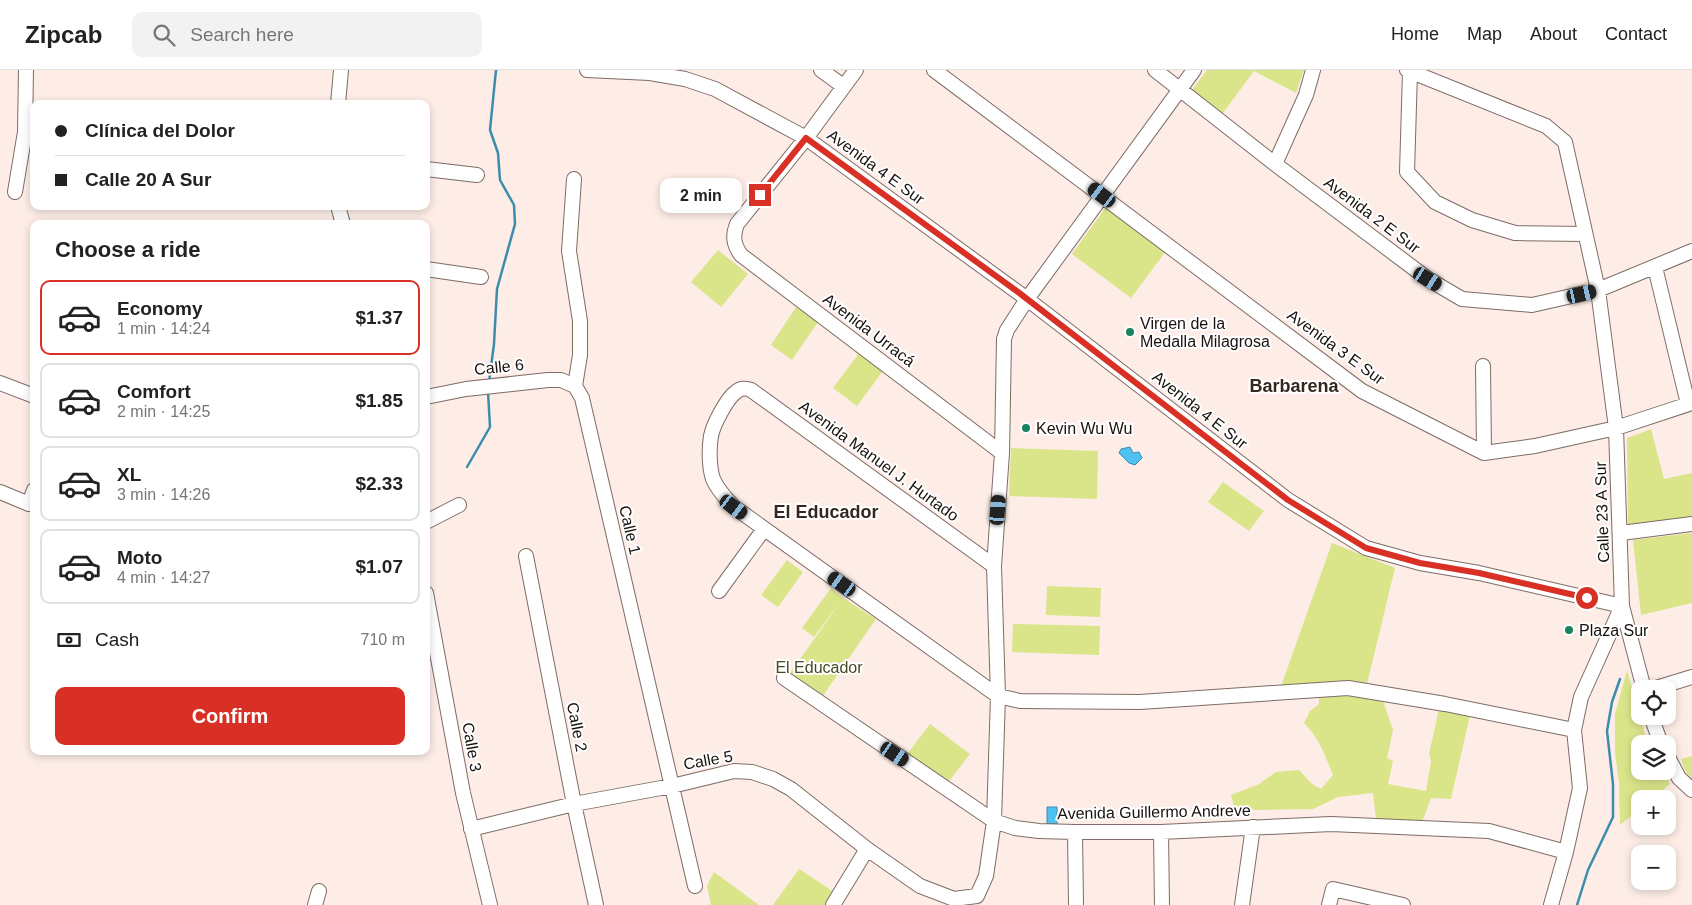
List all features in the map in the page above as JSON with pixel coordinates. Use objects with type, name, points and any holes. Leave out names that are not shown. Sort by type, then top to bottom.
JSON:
[{"type":"street","points":[[15,192],[25,132],[26,70]]},
{"type":"street","points":[[338,100],[341,70]]},
{"type":"street","name":"Avenida 4 E Sur","points":[[587,70],[650,73],[685,79],[708,86],[744,103],[806,138],[1027,299],[1288,500],[1366,548],[1420,563],[1479,573],[1622,606]]},
{"type":"street","points":[[821,70],[843,86]]},
{"type":"street","points":[[806,138],[856,70]]},
{"type":"street","name":"Avenida 3 E Sur","points":[[934,70],[1362,391],[1484,453]]},
{"type":"street","name":"Avenida 2 E Sur","points":[[1154,70],[1428,279],[1462,299],[1532,305],[1598,290],[1692,251]]},
{"type":"street","points":[[994,821],[998,696],[994,566],[1002,453],[1004,339],[1006,330],[1194,70]]},
{"type":"street","points":[[1275,164],[1306,96],[1313,70]]},
{"type":"street","points":[[1408,71],[1407,172],[1435,202],[1472,220],[1515,233],[1585,234]]},
{"type":"street","name":"Calle 23 A Sur","points":[[1408,71],[1546,126],[1565,142],[1598,290],[1616,428],[1622,606],[1581,697],[1574,730],[1580,788],[1566,852],[1551,904]]},
{"type":"street","name":"Avenida Urracá","points":[[806,138],[737,224],[734,240],[741,255],[1002,453]]},
{"type":"street","points":[[430,169],[477,175]]},
{"type":"street","points":[[574,179],[570,251],[580,321],[580,355],[575,386]]},
{"type":"street","points":[[1483,366],[1484,453],[1534,446],[1616,428],[1690,404],[1655,267]]},
{"type":"street","points":[[430,270],[481,277]]},
{"type":"street","name":"Calle 6","points":[[430,396],[466,389],[548,380],[561,380],[575,386]]},
{"type":"street","points":[[0,383],[30,394]]},
{"type":"street","name":"Calle 1","points":[[575,386],[582,398],[695,886]]},
{"type":"street","name":"Avenida Manuel J. Hurtado","points":[[764,529],[734,507],[721,494],[713,478],[710,462],[711,436],[714,424],[734,393],[742,389],[755,392],[994,566]]},
{"type":"street","points":[[0,492],[30,497]]},
{"type":"street","points":[[430,520],[459,505]]},
{"type":"street","points":[[1621,533],[1692,524]]},
{"type":"street","points":[[720,591],[764,529],[998,696],[1020,701],[1140,702],[1348,688],[1445,704],[1574,730]]},
{"type":"street","name":"Calle 2","points":[[526,556],[574,804],[596,905]]},
{"type":"street","points":[[1622,606],[1642,680]]},
{"type":"street","name":"Calle 3","points":[[430,615],[463,793],[490,905]]},
{"type":"street","points":[[1676,682],[1692,677]]},
{"type":"street","name":"Avenida Guillermo Andreve","points":[[784,678],[994,821],[1014,828],[1075,832],[1161,832],[1331,824],[1489,831],[1566,852]]},
{"type":"street","name":"Calle 5","points":[[472,829],[574,804],[672,786],[734,771],[752,772],[791,789],[867,849],[920,886],[954,899],[977,896],[986,876],[994,821]]},
{"type":"street","points":[[1676,772],[1679,778],[1692,790]]},
{"type":"street","points":[[1242,905],[1253,827]]},
{"type":"street","points":[[1075,832],[1076,905]]},
{"type":"street","points":[[1161,832],[1162,905]]},
{"type":"street","points":[[833,905],[867,849]]},
{"type":"street","points":[[1329,905],[1334,889],[1403,905]]},
{"type":"street","points":[[315,905],[318,891]]},
{"type":"green space","points":[[1207,70],[1304,70],[1296,93],[1254,71],[1223,113],[1192,90]]},
{"type":"green space","points":[[1106,207],[1166,251],[1131,298],[1072,254]]},
{"type":"green space","points":[[718,250],[748,274],[721,307],[691,282]]},
{"type":"green space","points":[[796,307],[818,322],[792,360],[771,345]]},
{"type":"green space","points":[[859,353],[883,371],[857,406],[833,388]]},
{"type":"green space","points":[[1651,429],[1664,479],[1692,473],[1692,518],[1628,525],[1627,438]]},
{"type":"green space","points":[[1011,448],[1098,451],[1097,499],[1009,496]]},
{"type":"green space","points":[[1223,482],[1264,511],[1249,531],[1208,502]]},
{"type":"green space","points":[[1692,533],[1692,603],[1641,615],[1633,540]]},
{"type":"green space","points":[[1332,543],[1395,568],[1366,688],[1280,689]]},
{"type":"green space","points":[[787,560],[803,572],[778,607],[761,595]]},
{"type":"green space","points":[[1047,586],[1101,588],[1100,617],[1046,615]]},
{"type":"green space","name":"El Educador","points":[[831,588],[876,619],[822,697],[788,676],[842,600],[814,637],[802,628]]},
{"type":"green space","points":[[1013,624],[1100,626],[1099,655],[1012,652]]},
{"type":"green space","points":[[1627,670],[1631,684],[1631,725],[1642,725],[1645,735],[1631,735],[1631,780],[1668,780],[1670,784],[1663,790],[1631,790],[1631,816],[1620,825],[1619,783],[1615,753],[1615,714]]},
{"type":"green space","points":[[1341,695],[1377,696],[1383,701],[1393,730],[1387,758],[1393,761],[1388,784],[1426,791],[1431,761],[1429,754],[1439,709],[1470,715],[1451,799],[1431,798],[1422,822],[1376,819],[1373,793],[1338,797],[1313,809],[1258,810],[1234,807],[1231,795],[1259,784],[1276,772],[1299,770],[1312,784],[1321,789],[1333,775],[1318,741],[1304,723],[1310,711],[1319,704],[1319,698]]},
{"type":"green space","points":[[930,724],[970,754],[947,784],[908,753]]},
{"type":"green space","points":[[1692,756],[1692,779],[1685,771],[1681,759]]},
{"type":"green space","points":[[799,869],[834,892],[827,905],[773,905]]},
{"type":"green space","points":[[714,872],[759,905],[711,905],[707,886]]},
{"type":"water","points":[[1130,447],[1133,453],[1139,452],[1142,458],[1135,465],[1129,463],[1119,453],[1121,449]]},
{"type":"water","points":[[1047,807],[1057,807],[1057,824],[1047,824]]},
{"type":"waterway","points":[[489,382],[494,344],[497,289],[515,224],[514,205],[500,180],[498,153],[490,130],[496,70]]},
{"type":"waterway","points":[[467,467],[490,427],[488,392]]},
{"type":"waterway","points":[[1577,905],[1588,870],[1613,817],[1613,784],[1607,731],[1612,702],[1620,679]]},
{"type":"place","name":"Virgen de la Medalla Milagrosa","points":[[1130,332]]},
{"type":"place","name":"Kevin Wu Wu","points":[[1026,428]]},
{"type":"place","name":"Plaza Sur","points":[[1569,630]]},
{"type":"district","name":"Barbarena","points":[[1294,386]]},
{"type":"district","name":"El Educador","points":[[826,512]]},
{"type":"route","points":[[760,195],[806,138],[1018,292],[1306,513],[1366,548],[1420,563],[1479,573],[1587,598]]}]
